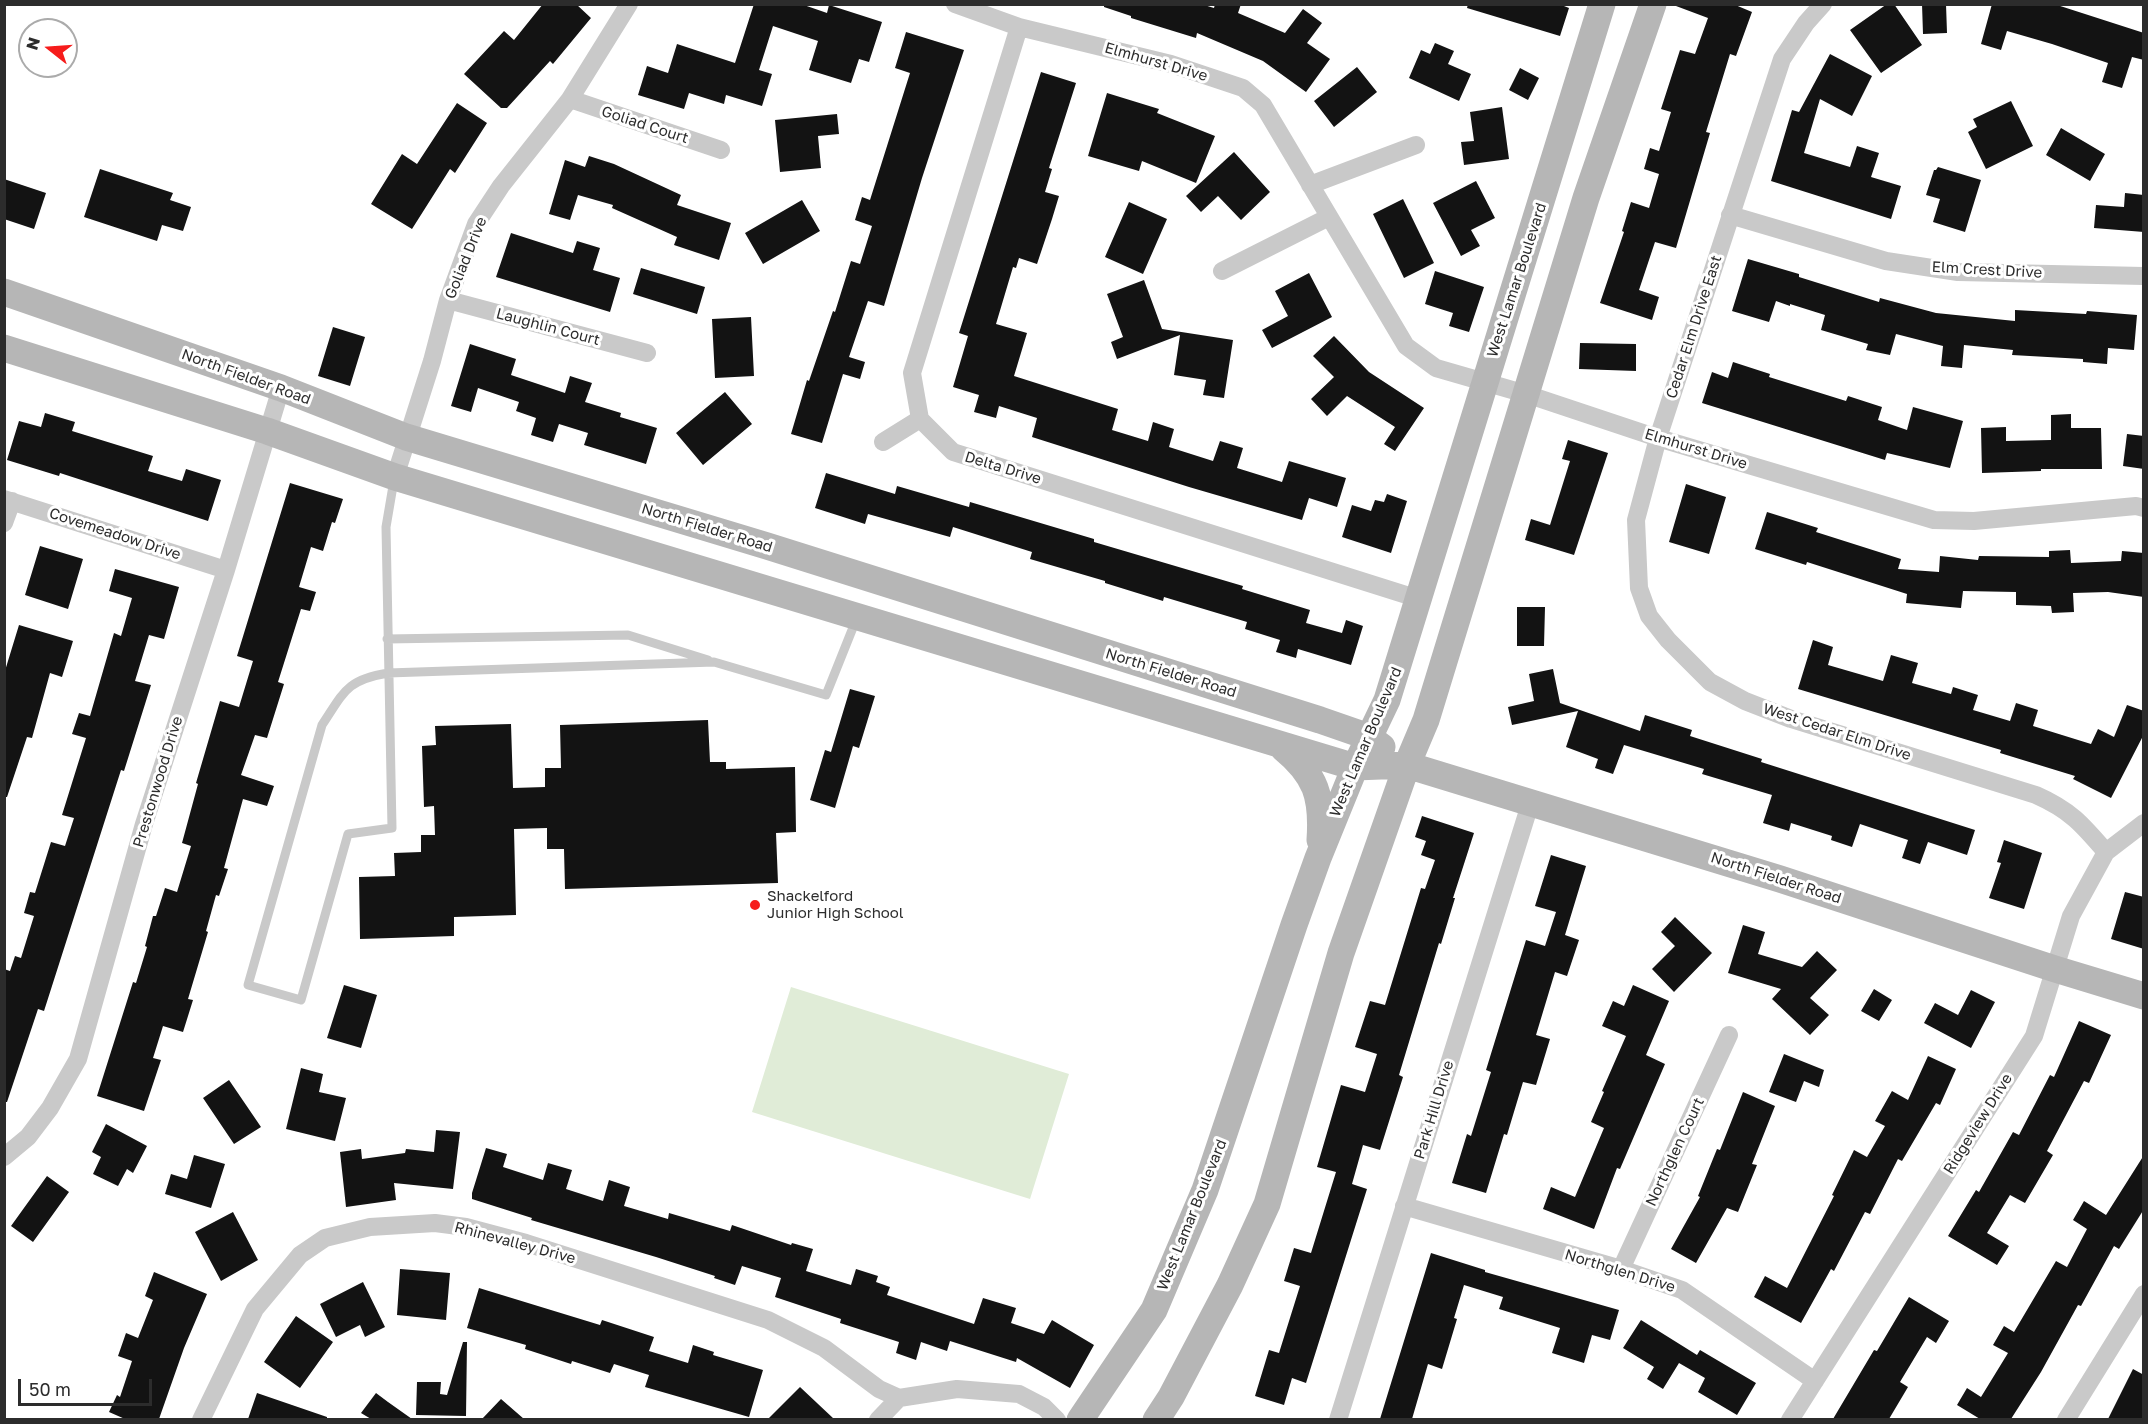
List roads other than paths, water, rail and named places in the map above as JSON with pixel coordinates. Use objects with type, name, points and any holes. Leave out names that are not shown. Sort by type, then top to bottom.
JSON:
[{"type":"main road","name":"West Lamar Boulevard","points":[[1080,1419],[1154,1310],[1201,1201],[1318,858],[1355,767],[1388,700],[1602,4]]},
{"type":"main road","points":[[1156,1419],[1171,1397],[1230,1285],[1267,1204],[1341,953],[1407,765],[1426,720],[1586,198],[1653,4]]},
{"type":"main road","name":"North Fielder Road","points":[[4,292],[280,388],[406,437],[870,578],[1369,737],[1407,765]]},
{"type":"main road","name":"North Fielder Road","points":[[4,348],[267,431],[395,477],[856,618],[1355,767],[1407,765],[1531,801],[2144,996]]},
{"type":"main road","points":[[856,618],[870,578]]},
{"type":"main road","points":[[1279,745],[1298,761],[1310,777],[1319,798],[1321,818],[1318,858]]},
{"type":"street","name":"Goliad Drive","points":[[395,477],[432,361],[448,300],[476,224],[501,186],[570,99],[629,4]]},
{"type":"street","name":"Elmhurst Drive","points":[[955,4],[1019,27],[1171,64],[1243,88],[1263,105],[1406,346],[1436,368],[1526,394],[1658,438],[1934,520],[1974,521],[2136,506],[2144,508]]},
{"type":"street","name":"Cedar Elm Drive East","points":[[1658,438],[1782,59],[1806,23],[1823,4]]},
{"type":"street","points":[[883,442],[920,419],[912,373],[1019,27]]},
{"type":"street","name":"Goliad Court","points":[[570,99],[721,150]]},
{"type":"street","points":[[1310,185],[1416,146]]},
{"type":"street","name":"Elm Crest Drive","points":[[1730,215],[1886,261],[1958,272],[2144,276]]},
{"type":"street","points":[[1222,271],[1329,217]]},
{"type":"street","name":"Laughlin Court","points":[[448,300],[647,353]]},
{"type":"street","name":"Prestonwood Drive","points":[[4,1157],[28,1137],[50,1108],[78,1059],[144,824],[226,570],[280,388]]},
{"type":"street","name":"Delta Drive","points":[[920,419],[953,452],[1419,599]]},
{"type":"street","name":"West Cedar Elm Drive","points":[[1658,438],[1636,520],[1639,588],[1650,616],[1668,640],[1710,682],[1745,701],[1791,719],[2036,795],[2060,806],[2083,824],[2106,852]]},
{"type":"street","points":[[4,524],[8,500]]},
{"type":"street","name":"Covemeadow Drive","points":[[8,500],[226,570]]},
{"type":"street","name":"Park Hill Drive","points":[[1338,1419],[1531,801]]},
{"type":"street","name":"Ridgeview Drive","points":[[1790,1419],[2034,1036],[2072,916],[2106,852],[2144,824]]},
{"type":"street","name":"Northglen Court","points":[[1621,1269],[1729,1035]]},
{"type":"street","name":"Northglen Drive","points":[[1404,1206],[1621,1269],[1682,1290],[1815,1381]]},
{"type":"street","name":"Rhinevalley Drive","points":[[201,1419],[255,1310],[300,1255],[325,1238],[370,1227],[435,1223],[466,1227],[526,1243],[768,1320],[824,1348],[879,1389],[899,1398]]},
{"type":"street","points":[[2066,1419],[2144,1294]]},
{"type":"street","points":[[878,1419],[899,1398],[957,1389],[1020,1394],[1044,1407],[1057,1419]]},
{"type":"lane","points":[[395,477],[386,527],[387,639],[388,673],[393,828],[348,834],[300,1000],[248,985],[322,725],[345,690],[364,677],[388,673],[714,662]]},
{"type":"lane","points":[[387,639],[628,635],[826,694],[856,618]]},
{"type":"place","name":"Shackelford Junior High School","points":[[755,905]]}]
